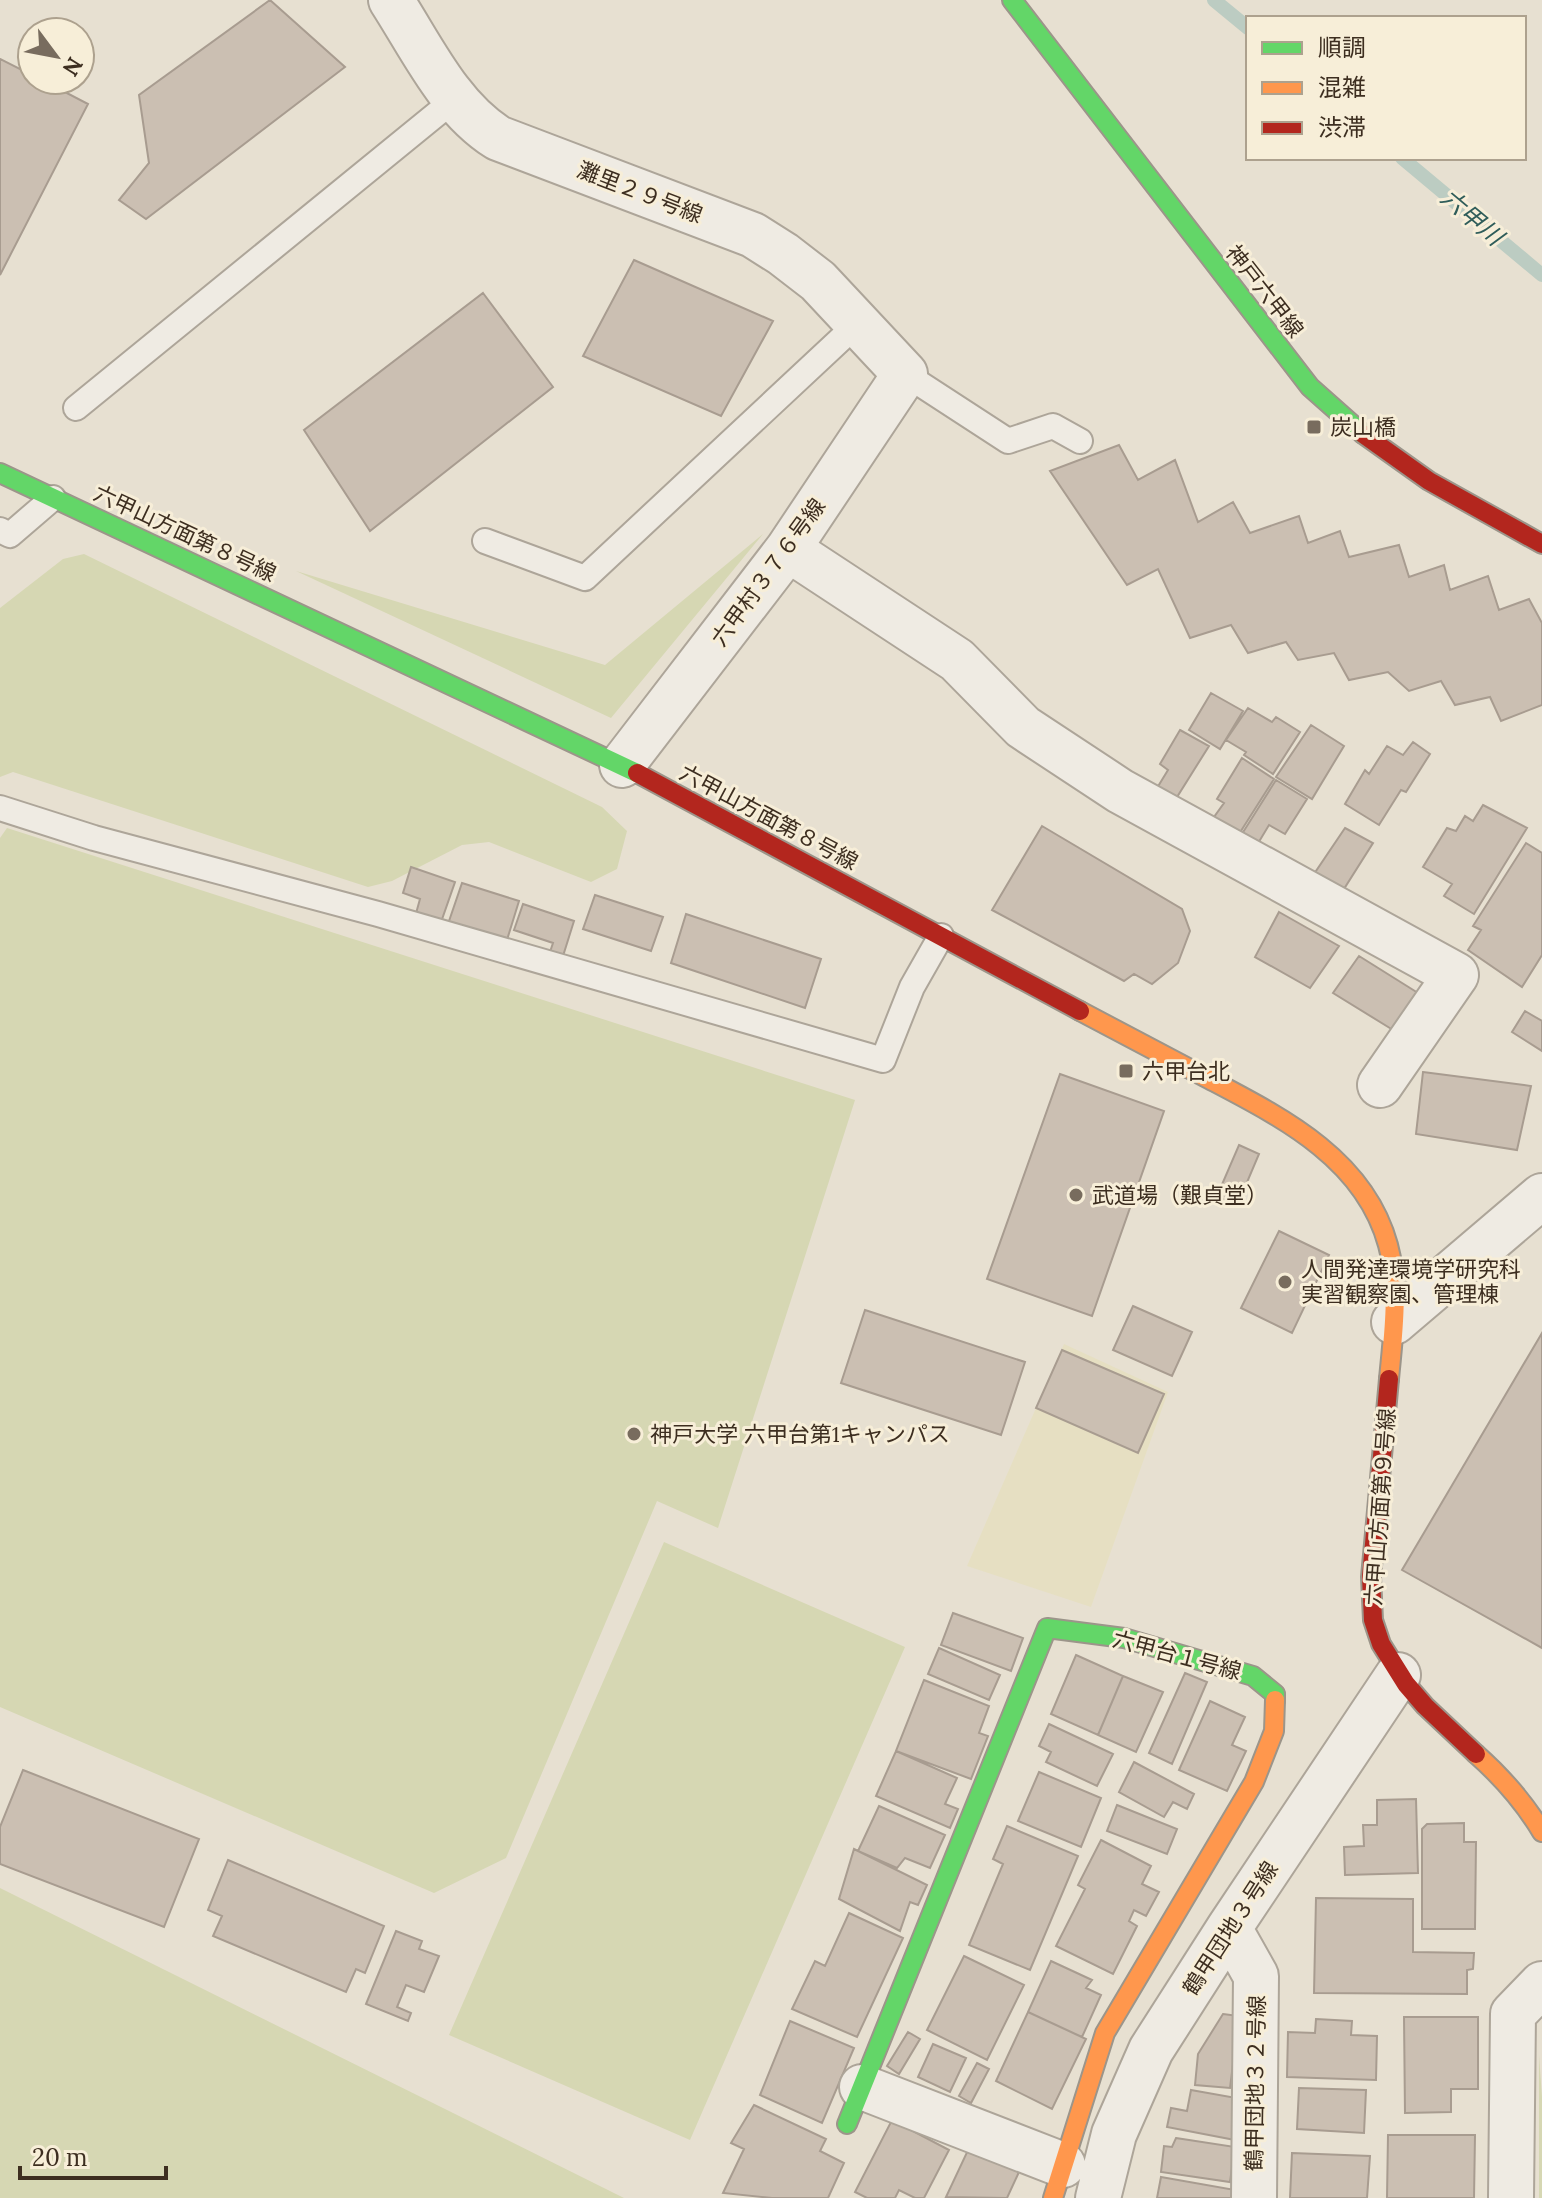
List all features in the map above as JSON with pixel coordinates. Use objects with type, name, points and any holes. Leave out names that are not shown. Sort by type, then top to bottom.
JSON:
[{"type":"street","name":"灘里２９号線","points":[[391,0],[471,119],[498,138],[753,235],[818,281],[905,374]]},
{"type":"street","name":"神戸六甲線","points":[[1012,0],[1310,387],[1373,442],[1429,481],[1542,544]]},
{"type":"street","name":"六甲村３７６号線","points":[[622,765],[788,549],[905,374]]},
{"type":"street","name":"六甲山方面第８号線","points":[[0,473],[622,765],[1283,1118],[1327,1150],[1364,1192],[1384,1231],[1391,1267],[1394,1322]]},
{"type":"street","points":[[788,549],[957,660],[1023,727],[1120,791],[1456,975],[1380,1085]]},
{"type":"street","points":[[1394,1322],[1542,1196]]},
{"type":"street","name":"六甲山方面第９号線","points":[[1394,1322],[1370,1590],[1377,1637],[1398,1675],[1510,1783],[1539,1817]]},
{"type":"street","name":"六甲台１号線","points":[[1047,1628],[1124,1638],[1253,1676],[1275,1694],[1274,1731],[1254,1782],[1105,2033],[1058,2181],[854,2106],[1047,1628]]},
{"type":"street","name":"鶴甲団地３号線","points":[[1098,2198],[1114,2134],[1151,2050],[1398,1675]]},
{"type":"street","name":"鶴甲団地３２号線","points":[[1229,1928],[1256,1976],[1254,2198]]},
{"type":"street","points":[[1511,2198],[1513,2014],[1542,1984]]},
{"type":"lane","points":[[76,408],[455,99]]},
{"type":"lane","points":[[485,541],[585,578],[857,324]]},
{"type":"lane","points":[[905,374],[1008,441],[1053,426],[1080,441]]},
{"type":"lane","points":[[0,530],[10,535],[53,498]]},
{"type":"lane","points":[[0,808],[94,838],[378,914],[883,1060],[912,987],[941,936]]},
{"type":"shaded area","points":[[1064,1344],[1168,1392],[1091,1607],[967,1566]]},
{"type":"green space","points":[[763,534],[611,718],[296,571],[605,665]]},
{"type":"green space","points":[[84,554],[602,807],[627,831],[617,869],[591,882],[489,842],[462,845],[392,881],[368,887],[13,772],[0,777],[0,608],[63,559]]},
{"type":"green space","points":[[7,828],[855,1100],[718,1528],[657,1501],[506,1858],[434,1893],[0,1707],[0,838]]},
{"type":"green space","points":[[664,1542],[905,1647],[690,2140],[449,2035]]},
{"type":"green space","points":[[0,1888],[624,2198],[0,2198]]},
{"type":"green space","points":[[1539,2055],[1542,2097],[1542,2198],[1539,2198]]},
{"type":"building","points":[[270,0],[345,67],[146,219],[119,200],[149,163],[139,95]]},
{"type":"building","points":[[0,59],[16,67],[16,96],[73,96],[88,104],[0,275]]},
{"type":"building","points":[[634,260],[773,321],[721,416],[583,356]]},
{"type":"building","points":[[483,293],[553,387],[370,531],[304,430]]},
{"type":"building","points":[[1119,445],[1138,480],[1175,460],[1198,522],[1233,502],[1250,533],[1299,516],[1308,543],[1340,531],[1349,557],[1399,545],[1409,577],[1444,565],[1450,590],[1488,576],[1499,610],[1529,599],[1542,623],[1542,705],[1501,721],[1490,697],[1455,705],[1441,681],[1409,691],[1388,672],[1349,680],[1334,653],[1298,660],[1286,642],[1248,653],[1231,625],[1190,638],[1158,569],[1127,585],[1050,471]]},
{"type":"building","points":[[1211,693],[1243,711],[1220,749],[1189,730]]},
{"type":"building","points":[[1248,708],[1272,722],[1276,717],[1300,732],[1273,774],[1226,740]]},
{"type":"building","points":[[1311,725],[1344,746],[1312,799],[1276,777]]},
{"type":"building","points":[[1180,730],[1209,746],[1172,805],[1154,793],[1168,770],[1160,764]]},
{"type":"building","points":[[1413,742],[1430,754],[1406,792],[1401,790],[1379,825],[1345,804],[1365,770],[1369,774],[1387,746],[1403,755]]},
{"type":"building","points":[[1242,758],[1274,779],[1239,834],[1214,817],[1224,803],[1217,799]]},
{"type":"building","points":[[1276,780],[1307,799],[1285,834],[1269,825],[1257,845],[1240,837]]},
{"type":"building","points":[[1483,805],[1527,828],[1474,914],[1444,896],[1452,884],[1423,867],[1447,828],[1456,831],[1465,816],[1473,821]]},
{"type":"building","points":[[1042,826],[1182,909],[1190,931],[1178,963],[1152,984],[1134,974],[1124,981],[992,910]]},
{"type":"building","points":[[1345,828],[1373,843],[1342,892],[1314,874]]},
{"type":"building","points":[[1526,843],[1542,853],[1542,955],[1522,987],[1468,950],[1481,930],[1473,926]]},
{"type":"building","points":[[411,867],[455,882],[440,925],[415,917],[420,899],[403,893]]},
{"type":"building","points":[[462,883],[519,901],[506,943],[448,924]]},
{"type":"building","points":[[595,895],[663,917],[651,951],[583,929]]},
{"type":"building","points":[[523,904],[574,921],[563,956],[550,952],[553,943],[514,930]]},
{"type":"building","points":[[1279,912],[1339,946],[1310,988],[1255,957]]},
{"type":"building","points":[[686,914],[821,959],[805,1008],[671,963]]},
{"type":"building","points":[[1359,956],[1418,993],[1393,1030],[1333,993]]},
{"type":"building","points":[[1525,1011],[1542,1021],[1542,1051],[1512,1032]]},
{"type":"building","points":[[1423,1072],[1531,1086],[1517,1150],[1416,1134]]},
{"type":"building","name":"武道場（艱貞堂）","points":[[1060,1074],[1164,1111],[1092,1316],[987,1279]]},
{"type":"building","points":[[1239,1145],[1259,1154],[1237,1206],[1217,1196]]},
{"type":"building","name":"人間発達環境学研究科 実習観察園、管理棟","points":[[1279,1231],[1329,1255],[1292,1333],[1241,1308]]},
{"type":"building","points":[[1133,1306],[1192,1332],[1172,1376],[1113,1350]]},
{"type":"building","points":[[865,1310],[1025,1362],[1001,1435],[841,1383]]},
{"type":"building","points":[[1542,1333],[1542,1648],[1402,1570]]},
{"type":"building","points":[[1062,1350],[1164,1394],[1138,1453],[1036,1408]]},
{"type":"building","points":[[953,1613],[1023,1638],[1011,1671],[941,1645]]},
{"type":"building","points":[[939,1648],[1000,1675],[989,1700],[928,1674]]},
{"type":"building","points":[[1076,1655],[1123,1676],[1098,1735],[1051,1714]]},
{"type":"building","points":[[1185,1673],[1207,1682],[1172,1764],[1149,1753]]},
{"type":"building","points":[[1123,1676],[1163,1692],[1136,1752],[1098,1735]]},
{"type":"building","points":[[924,1680],[989,1706],[979,1733],[988,1736],[971,1779],[896,1751]]},
{"type":"building","points":[[1210,1701],[1245,1717],[1232,1745],[1246,1751],[1227,1791],[1179,1770]]},
{"type":"building","points":[[1049,1724],[1113,1754],[1097,1786],[1046,1762],[1051,1752],[1039,1746]]},
{"type":"building","points":[[896,1751],[957,1778],[945,1804],[958,1809],[950,1828],[876,1796]]},
{"type":"building","points":[[1134,1762],[1194,1794],[1187,1809],[1173,1802],[1164,1817],[1119,1792]]},
{"type":"building","points":[[23,1770],[199,1839],[164,1927],[0,1864],[0,1827]]},
{"type":"building","points":[[1039,1772],[1101,1798],[1081,1847],[1018,1821]]},
{"type":"building","points":[[1416,1799],[1418,1873],[1345,1875],[1344,1847],[1364,1846],[1363,1825],[1377,1825],[1377,1800]]},
{"type":"building","points":[[1117,1805],[1177,1829],[1167,1854],[1107,1831]]},
{"type":"building","points":[[879,1806],[945,1835],[930,1868],[905,1858],[897,1868],[858,1851]]},
{"type":"building","points":[[1464,1823],[1464,1842],[1476,1842],[1475,1929],[1422,1929],[1422,1829],[1427,1824]]},
{"type":"building","points":[[1007,1826],[1078,1856],[1030,1970],[969,1945],[1003,1864],[993,1859]]},
{"type":"building","points":[[1101,1840],[1151,1866],[1142,1884],[1159,1892],[1146,1916],[1134,1910],[1129,1921],[1137,1926],[1113,1974],[1056,1946],[1085,1889],[1078,1885]]},
{"type":"building","points":[[854,1849],[927,1885],[918,1905],[910,1902],[900,1931],[839,1899]]},
{"type":"building","points":[[228,1860],[384,1926],[365,1973],[356,1969],[346,1992],[213,1936],[222,1916],[208,1910]]},
{"type":"building","points":[[1316,1898],[1413,1899],[1413,1952],[1474,1953],[1473,1969],[1467,1970],[1467,1994],[1314,1993]]},
{"type":"building","points":[[849,1913],[903,1938],[857,2037],[792,2009],[815,1961],[825,1966]]},
{"type":"building","points":[[396,1931],[422,1941],[419,1949],[439,1956],[424,1992],[406,1985],[397,2007],[411,2013],[408,2021],[366,2004]]},
{"type":"building","points":[[964,1956],[1024,1985],[987,2060],[927,2030]]},
{"type":"building","points":[[1051,1961],[1092,1980],[1086,1988],[1101,1995],[1082,2037],[1028,2012]]},
{"type":"building","points":[[1028,2012],[1086,2039],[1052,2109],[996,2081]]},
{"type":"building","points":[[1223,2014],[1239,2016],[1230,2088],[1195,2085],[1198,2054]]},
{"type":"building","points":[[1404,2017],[1478,2017],[1478,2089],[1451,2089],[1451,2112],[1405,2113]]},
{"type":"building","points":[[1316,2019],[1352,2021],[1351,2035],[1377,2036],[1376,2080],[1287,2077],[1288,2032],[1315,2033]]},
{"type":"building","points":[[790,2021],[854,2048],[822,2123],[760,2095]]},
{"type":"building","points":[[908,2032],[920,2039],[899,2074],[887,2066]]},
{"type":"building","points":[[933,2044],[966,2058],[950,2092],[918,2077]]},
{"type":"building","points":[[977,2063],[989,2069],[971,2103],[959,2096]]},
{"type":"building","points":[[1299,2088],[1366,2090],[1364,2133],[1297,2129]]},
{"type":"building","points":[[1191,2090],[1242,2099],[1235,2140],[1167,2127],[1171,2108],[1187,2111]]},
{"type":"building","points":[[754,2105],[826,2139],[820,2151],[844,2163],[828,2198],[772,2198],[723,2193],[744,2149],[731,2143]]},
{"type":"building","points":[[892,2120],[949,2150],[924,2198],[915,2198],[899,2190],[895,2198],[867,2198],[855,2192]]},
{"type":"building","points":[[1388,2135],[1475,2135],[1474,2198],[1387,2198]]},
{"type":"building","points":[[1176,2138],[1235,2147],[1230,2182],[1161,2172],[1164,2146],[1172,2147]]},
{"type":"building","points":[[969,2148],[1019,2172],[1007,2198],[946,2197]]},
{"type":"building","points":[[1292,2153],[1370,2156],[1367,2198],[1290,2198]]},
{"type":"building","points":[[1161,2177],[1235,2190],[1234,2198],[1157,2198]]},
{"type":"waterway","name":"六甲川","points":[[1214,0],[1246,26]]},
{"type":"waterway","name":"六甲川","points":[[1404,160],[1542,275]]},
{"type":"traffic: fast","points":[[1012,0],[1310,387],[1363,434]]},
{"type":"traffic: fast","points":[[0,473],[637,773]]},
{"type":"traffic: fast","points":[[847,2124],[1047,1628],[1124,1638],[1253,1676],[1275,1694],[1275,1700]]},
{"type":"traffic: slow","points":[[1080,1011],[1289,1124],[1339,1163],[1360,1187],[1376,1214],[1392,1261],[1394,1312],[1389,1379]]},
{"type":"traffic: slow","points":[[1053,2198],[1105,2033],[1254,1782],[1274,1731],[1275,1700]]},
{"type":"traffic: slow","points":[[1476,1754],[1512,1790],[1542,1832]]},
{"type":"traffic: jam","points":[[1363,434],[1429,481],[1542,544]]},
{"type":"traffic: jam","points":[[637,773],[1080,1011]]},
{"type":"traffic: jam","points":[[1389,1379],[1371,1577],[1373,1620],[1381,1644],[1406,1684],[1476,1754]]},
{"type":"place","name":"炭山橋","points":[[1314,427]]},
{"type":"place","name":"六甲台北","points":[[1126,1071]]},
{"type":"place","name":"武道場（艱貞堂）","points":[[1076,1195]]},
{"type":"place","name":"人間発達環境学研究科 実習観察園、管理棟","points":[[1285,1282]]},
{"type":"place","name":"神戸大学 六甲台第1キャンパス","points":[[634,1434]]}]
